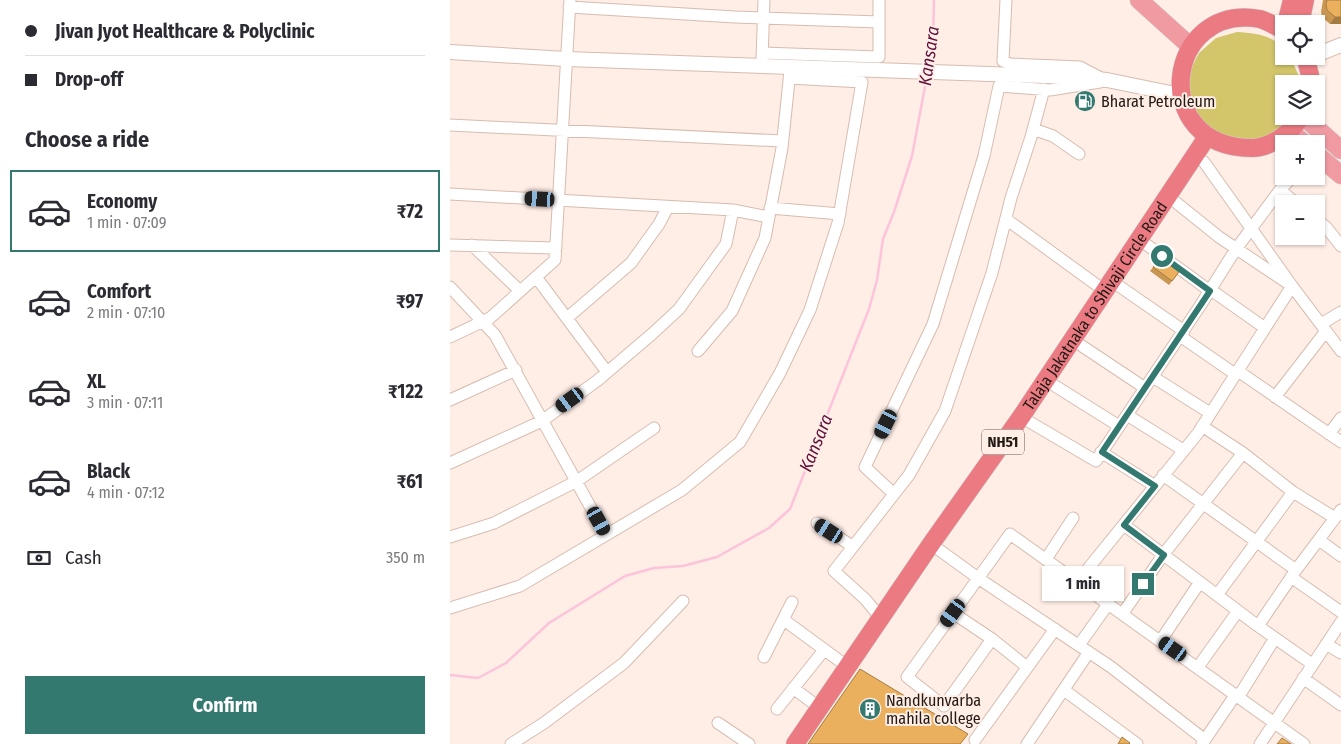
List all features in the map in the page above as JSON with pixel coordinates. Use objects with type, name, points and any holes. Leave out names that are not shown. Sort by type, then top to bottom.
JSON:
[{"type":"highway","points":[[1288,15],[1292,0]]},
{"type":"highway","points":[[1302,15],[1305,0]]},
{"type":"highway","points":[[1275,26],[1261,20],[1234,18],[1210,27],[1190,46],[1180,69],[1180,95],[1189,119],[1212,140],[1230,147],[1255,148],[1278,140],[1294,125]]},
{"type":"highway","name":"Talaja Jakatnaka to Shivaji Circle Road","points":[[795,744],[881,618],[1028,421],[1079,344],[1112,288],[1147,245],[1172,199],[1204,162],[1212,140]]},
{"type":"highway","name":"Talaja Jakatnaka to Shivaji Circle Road","points":[[807,744],[1021,417],[1112,288],[1212,140]]},
{"type":"main road","points":[[1139,0],[1190,46]]},
{"type":"main road","points":[[1312,125],[1341,150]]},
{"type":"main road","points":[[1289,130],[1295,135]]},
{"type":"main road","points":[[1325,162],[1341,175]]},
{"type":"street","points":[[762,60],[764,0]]},
{"type":"street","points":[[450,52],[566,58],[762,60],[879,57],[879,0]]},
{"type":"street","points":[[1006,0],[1003,61],[1010,64],[1080,67],[1105,80]]},
{"type":"street","points":[[450,337],[490,318],[555,260],[570,4],[764,18],[879,22]]},
{"type":"street","points":[[1325,51],[1341,45]]},
{"type":"street","points":[[450,608],[520,586],[682,490],[740,442],[780,373],[810,310],[840,214],[862,82],[790,72],[762,60]]},
{"type":"street","points":[[790,72],[805,66],[1073,77],[1105,80],[1180,95]]},
{"type":"street","points":[[698,351],[732,311],[765,238],[782,141],[790,72]]},
{"type":"street","points":[[894,494],[864,467],[933,324],[984,156],[999,86],[1044,89],[1088,85],[1105,80]]},
{"type":"street","points":[[881,618],[865,599],[834,571],[909,475],[945,412],[979,316],[1044,89]]},
{"type":"street","points":[[450,125],[782,141]]},
{"type":"street","points":[[1034,129],[1053,136],[1079,154]]},
{"type":"street","points":[[1204,162],[1292,286],[1341,351]]},
{"type":"street","points":[[1028,421],[1096,461],[1236,249],[1285,185]]},
{"type":"street","points":[[1280,190],[1286,195]]},
{"type":"street","points":[[450,194],[770,213],[840,214]]},
{"type":"street","points":[[1172,199],[1236,249],[1292,286]]},
{"type":"street","points":[[567,318],[631,263],[659,224],[668,207]]},
{"type":"street","points":[[450,463],[542,421],[607,372],[679,309],[726,244],[733,210]]},
{"type":"street","points":[[1006,219],[1182,333],[1236,372],[1341,442]]},
{"type":"street","points":[[1325,226],[1341,246]]},
{"type":"street","points":[[450,245],[556,248]]},
{"type":"street","points":[[472,245],[520,291]]},
{"type":"street","points":[[1147,245],[1265,328]]},
{"type":"street","points":[[536,277],[607,372]]},
{"type":"street","points":[[1078,581],[1202,426],[1292,286]]},
{"type":"street","points":[[450,287],[495,335],[606,535]]},
{"type":"street","points":[[1276,397],[1324,328],[1341,312]]},
{"type":"street","points":[[1079,344],[1145,388]]},
{"type":"street","points":[[450,400],[516,370]]},
{"type":"street","points":[[1153,376],[1210,413]]},
{"type":"street","points":[[1052,384],[1119,426]]},
{"type":"street","points":[[1127,415],[1184,450]]},
{"type":"street","points":[[1329,434],[1341,418]]},
{"type":"street","points":[[1202,426],[1243,453],[1293,492],[1338,514],[1293,574],[1258,626]]},
{"type":"street","points":[[450,537],[494,523],[576,481],[654,428]]},
{"type":"street","points":[[1102,452],[1155,486]]},
{"type":"street","points":[[1123,613],[1164,555],[1243,453]]},
{"type":"street","points":[[1164,475],[1256,542],[1341,612]]},
{"type":"street","points":[[1216,595],[1293,492]]},
{"type":"street","points":[[1046,559],[1074,518]]},
{"type":"street","points":[[817,523],[852,546]]},
{"type":"street","points":[[1124,525],[1216,595],[1312,664]]},
{"type":"street","points":[[992,639],[944,706],[907,677],[1010,534],[1161,640],[1304,744]]},
{"type":"street","points":[[1319,540],[1341,556]]},
{"type":"street","points":[[935,546],[978,578],[1089,652],[1204,742],[1238,695],[1275,638]]},
{"type":"street","points":[[1161,640],[1200,582]]},
{"type":"street","points":[[511,744],[544,723],[624,663],[684,601]]},
{"type":"street","points":[[764,657],[792,602]]},
{"type":"street","points":[[1079,645],[1109,604]]},
{"type":"street","points":[[1198,667],[1238,611]]},
{"type":"street","points":[[953,613],[992,639],[1027,668]]},
{"type":"street","points":[[784,620],[848,667]]},
{"type":"street","points":[[1260,744],[1341,622]]},
{"type":"street","points":[[975,740],[1055,629]]},
{"type":"street","points":[[1326,644],[1341,653]]},
{"type":"street","points":[[777,709],[824,650]]},
{"type":"street","points":[[1027,744],[1089,652]]},
{"type":"street","points":[[1303,678],[1341,705]]},
{"type":"street","points":[[794,688],[820,708]]},
{"type":"street","points":[[1064,690],[1137,744]]},
{"type":"street","points":[[718,723],[749,744]]},
{"type":"shaded area","points":[[1237,32],[1269,38],[1275,42],[1275,65],[1294,65],[1298,75],[1275,75],[1275,125],[1283,125],[1271,136],[1254,142],[1246,142],[1209,132],[1187,94],[1189,72],[1199,53],[1216,38]]},
{"type":"building","points":[[1327,0],[1341,0],[1341,17],[1335,17],[1327,10]]},
{"type":"building","points":[[1160,258],[1179,272],[1172,281],[1153,267]]},
{"type":"building","name":"Nandkunvarba mahila college","points":[[860,669],[968,734],[960,744],[808,744]]},
{"type":"building","points":[[1122,737],[1130,743],[1118,744]]},
{"type":"building","points":[[1282,738],[1291,744],[1277,744]]},
{"type":"waterway","name":"Kansara","points":[[929,68],[933,43],[934,0]]},
{"type":"waterway","name":"Kansara","points":[[450,675],[478,678],[506,663],[549,623],[625,576],[654,568],[683,566],[717,557],[769,528],[790,509],[869,309],[877,280],[883,239],[912,156],[927,76]]},
{"type":"place","name":"Bharat Petroleum","points":[[1085,101]]},
{"type":"place","name":"Nandkunvarba mahila college","points":[[870,709]]},
{"type":"route","points":[[1143,584],[1164,555],[1124,525],[1155,486],[1102,452],[1210,291],[1162,256]]}]
